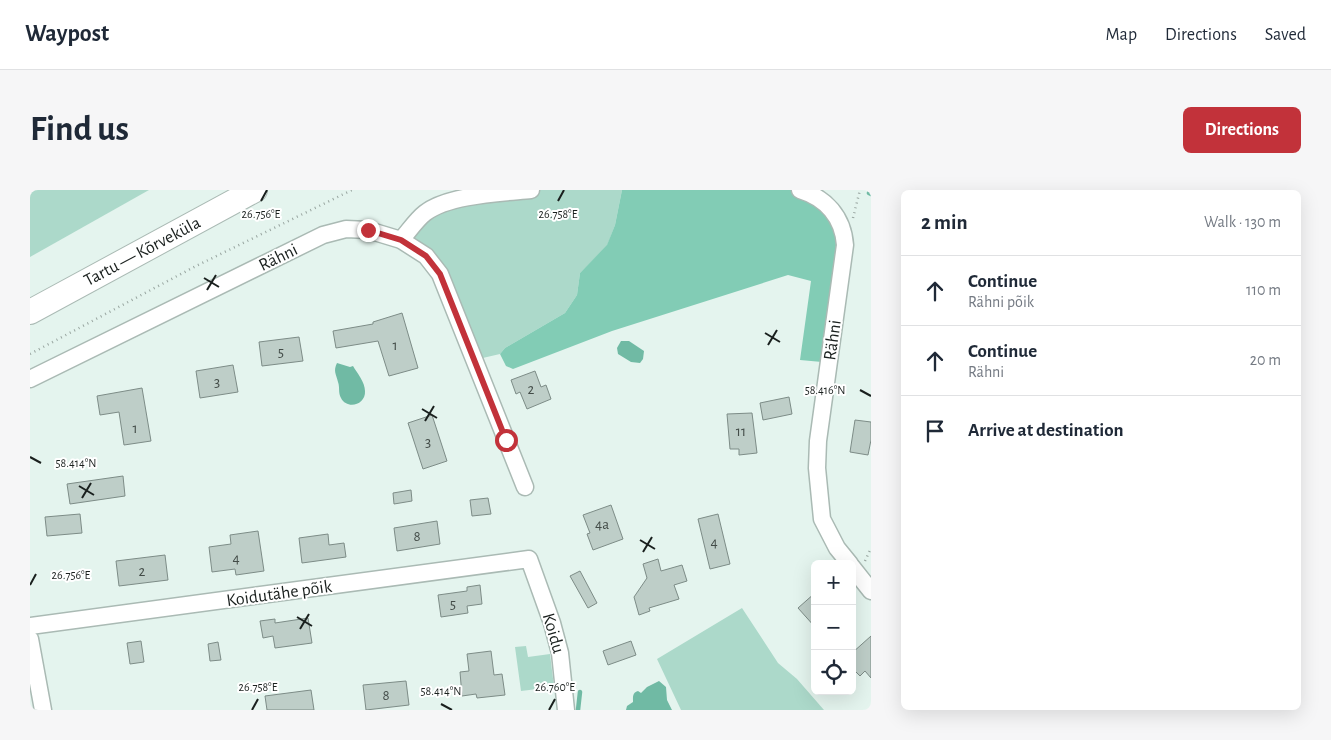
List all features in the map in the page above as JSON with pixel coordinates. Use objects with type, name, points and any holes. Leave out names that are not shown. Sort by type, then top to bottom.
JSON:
[{"type":"main road","name":"Tartu — Kõrveküla","points":[[30,312],[254,190]]},
{"type":"street","points":[[401,240],[424,214],[442,204],[490,194],[531,190]]},
{"type":"street","name":"Rähni","points":[[800,190],[812,194],[832,208],[842,224],[844,234],[844,254],[818,441],[817,468],[822,519],[837,548],[849,560]]},
{"type":"street","name":"Rähni","points":[[30,379],[323,234],[346,229],[368,230],[401,240],[426,256],[440,274],[525,487]]},
{"type":"street","name":"Koidutähe põik","points":[[30,626],[529,559]]},
{"type":"street","name":"Koidu","points":[[529,559],[552,623],[560,653],[566,710]]},
{"type":"street","name":"Rähni","points":[[856,568],[871,591]]},
{"type":"street","points":[[30,639],[43,710]]},
{"type":"path","points":[[30,354],[196,266],[352,190]]},
{"type":"path","points":[[844,234],[852,220],[860,190]]},
{"type":"path","points":[[856,565],[871,548]]},
{"type":"shaded area","points":[[30,190],[149,190],[30,257]]},
{"type":"shaded area","points":[[531,190],[622,190],[615,225],[607,246],[580,273],[577,295],[565,313],[505,348],[500,354],[474,360],[440,274],[401,240],[424,214]]},
{"type":"shaded area","points":[[622,190],[800,190],[834,223],[836,245],[822,362],[800,360],[811,281],[788,275],[612,331],[513,369],[506,366],[500,354],[505,348],[565,313],[577,295],[580,273],[607,245],[615,225]]},
{"type":"shaded area","points":[[621,341],[629,341],[644,351],[643,359],[640,363],[631,362],[618,354],[617,348]]},
{"type":"shaded area","points":[[337,363],[350,367],[353,366],[364,384],[365,396],[359,403],[347,404],[341,398],[335,372]]},
{"type":"shaded area","points":[[742,608],[778,663],[797,679],[824,710],[681,710],[657,659]]},
{"type":"shaded area","points":[[526,646],[528,657],[550,654],[554,687],[521,691],[515,647]]},
{"type":"shaded area","points":[[659,681],[666,687],[667,700],[672,710],[626,710],[627,706],[633,702],[633,695],[635,693],[638,691],[641,693],[647,687]]},
{"type":"building","points":[[402,313],[418,368],[389,376],[378,341],[336,348],[333,331],[373,324],[373,322]]},
{"type":"building","points":[[299,337],[303,361],[262,366],[259,342]]},
{"type":"building","points":[[233,365],[238,392],[200,398],[196,371]]},
{"type":"building","points":[[535,371],[541,387],[546,385],[551,399],[527,409],[520,392],[516,394],[511,380]]},
{"type":"building","points":[[142,388],[151,441],[124,445],[119,412],[100,415],[97,396]]},
{"type":"building","points":[[789,397],[792,414],[763,420],[760,403]]},
{"type":"building","points":[[752,413],[757,453],[739,455],[739,449],[730,449],[727,414]]},
{"type":"building","points":[[432,415],[447,461],[423,469],[408,423]]},
{"type":"building","points":[[855,420],[871,422],[871,440],[868,455],[850,452]]},
{"type":"building","points":[[123,476],[125,496],[70,504],[67,484]]},
{"type":"building","points":[[411,490],[412,501],[394,504],[393,493]]},
{"type":"building","points":[[488,498],[491,514],[472,516],[470,500]]},
{"type":"building","points":[[611,505],[623,539],[593,550],[587,534],[590,533],[583,515]]},
{"type":"building","points":[[80,514],[82,533],[47,536],[45,517]]},
{"type":"building","points":[[718,514],[730,564],[710,569],[698,519]]},
{"type":"building","points":[[437,521],[440,544],[397,551],[394,528]]},
{"type":"building","points":[[258,531],[264,571],[236,575],[235,569],[212,572],[209,547],[231,544],[230,535]]},
{"type":"building","points":[[328,534],[329,545],[344,543],[346,557],[302,563],[299,538]]},
{"type":"building","points":[[165,555],[168,580],[119,586],[116,561]]},
{"type":"building","points":[[658,559],[661,571],[682,565],[687,581],[674,585],[679,599],[649,608],[650,611],[639,615],[634,597],[647,578],[643,564]]},
{"type":"building","points":[[580,571],[597,603],[588,608],[570,576]]},
{"type":"building","points":[[480,585],[482,604],[467,606],[468,613],[441,617],[438,595],[467,591],[467,587]]},
{"type":"building","points":[[811,597],[811,623],[798,608]]},
{"type":"building","points":[[308,618],[312,643],[275,648],[273,636],[263,638],[260,621],[275,619],[275,623]]},
{"type":"building","points":[[871,636],[871,678],[865,671],[860,676],[856,672],[856,649]]},
{"type":"building","points":[[141,641],[144,662],[130,664],[127,643]]},
{"type":"building","points":[[631,641],[636,655],[608,665],[603,651]]},
{"type":"building","points":[[218,642],[221,660],[210,661],[208,644]]},
{"type":"building","points":[[491,651],[494,675],[502,674],[505,695],[477,698],[476,694],[462,696],[460,672],[469,671],[467,654]]},
{"type":"building","points":[[406,681],[409,705],[366,710],[363,685]]},
{"type":"building","points":[[311,690],[314,710],[267,710],[265,696]]},
{"type":"waterway","points":[[578,710],[580,692]]},
{"type":"route","points":[[368,230],[401,240],[426,256],[440,274],[506,440]]}]
